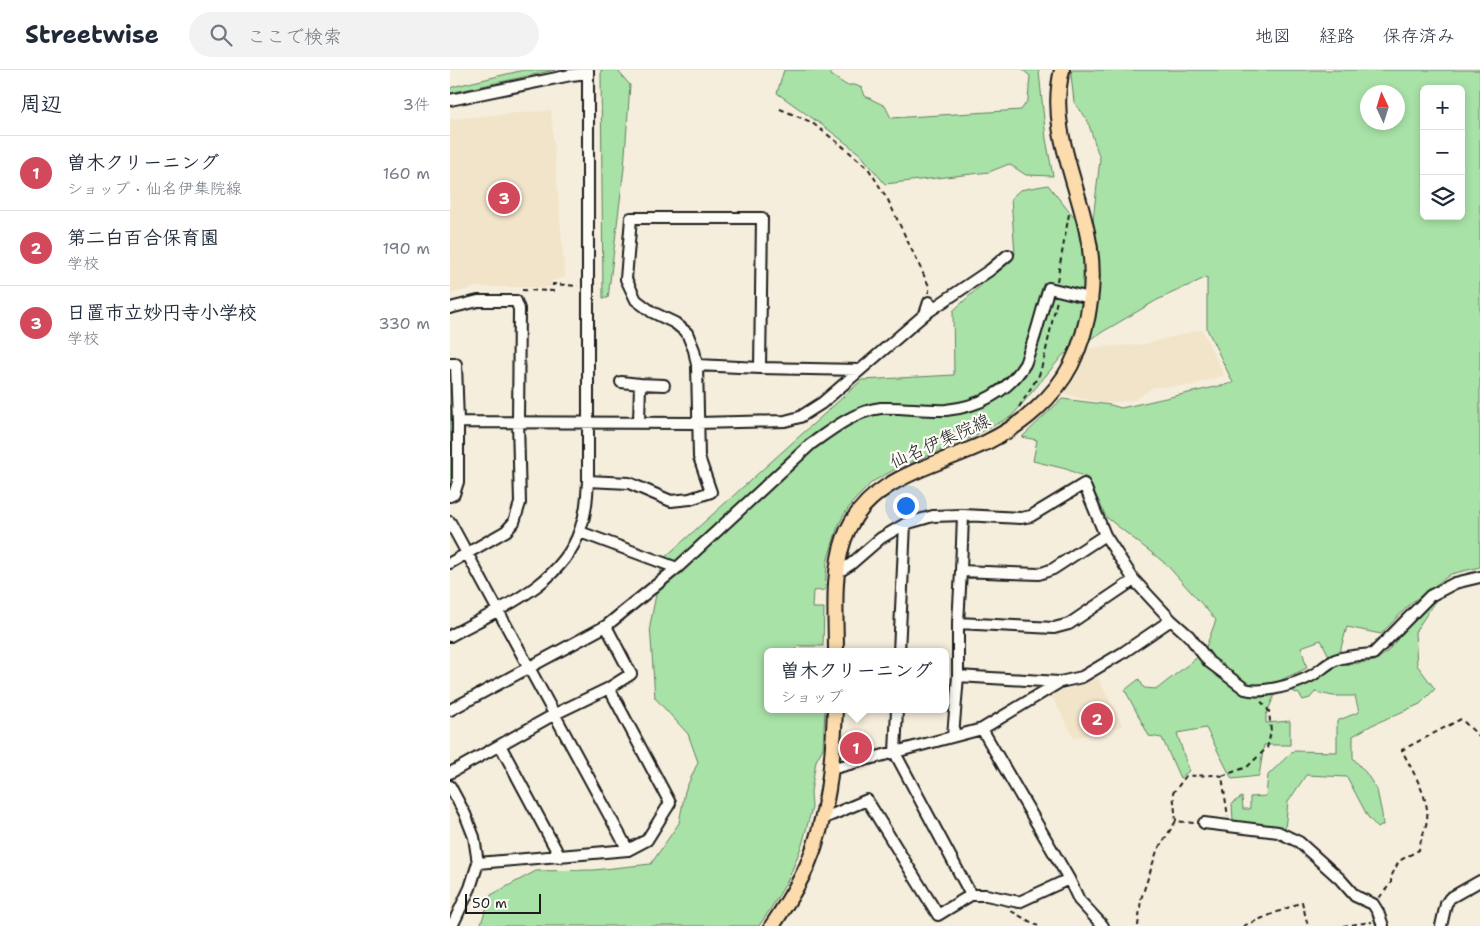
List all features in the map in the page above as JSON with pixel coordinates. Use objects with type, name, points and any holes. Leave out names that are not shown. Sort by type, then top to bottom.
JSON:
[{"type":"main road","name":"仙名伊集院線","points":[[836,648],[837,573],[840,554],[849,527],[857,514],[891,483],[1008,431],[1042,404],[1059,384],[1071,365],[1087,316],[1091,268],[1087,232],[1065,156],[1060,128],[1058,103],[1062,70]]},
{"type":"main road","points":[[772,926],[806,868],[822,819],[831,770],[835,713]]},
{"type":"street","points":[[450,100],[588,72],[588,481],[586,511],[580,532],[566,557],[554,572],[533,590],[450,636]]},
{"type":"street","points":[[588,481],[629,483],[671,501],[690,499],[711,492],[699,457],[694,350],[687,333],[675,323],[652,312],[636,300],[626,278],[631,218],[762,218],[760,368]]},
{"type":"street","points":[[458,422],[697,423],[785,421],[800,417],[822,403],[839,386],[925,314],[990,270],[1008,254]]},
{"type":"street","points":[[450,710],[606,626],[677,568],[811,444],[834,428],[858,415],[881,408],[945,410],[968,406],[988,399],[1007,386],[1025,363],[1037,331],[1042,306],[1049,288],[1090,298]]},
{"type":"street","points":[[450,308],[478,301],[516,301],[519,309],[518,421],[520,503],[514,522],[506,531],[450,563]]},
{"type":"street","points":[[925,314],[929,302]]},
{"type":"street","points":[[450,364],[456,364],[458,422],[458,482],[454,494],[450,496]]},
{"type":"street","points":[[696,366],[860,370]]},
{"type":"street","points":[[620,382],[664,385]]},
{"type":"street","points":[[639,422],[640,384]]},
{"type":"street","points":[[837,573],[852,564],[881,538],[905,524],[933,516],[962,515],[1020,518],[1031,516],[1084,484],[1105,535],[1134,580],[1171,620],[1190,636],[1209,662],[1245,689],[1252,691],[1286,686],[1310,677],[1333,661],[1348,655],[1373,654],[1430,596],[1455,583],[1480,577]]},
{"type":"street","points":[[953,736],[958,676],[962,515]]},
{"type":"street","points":[[450,522],[628,850]]},
{"type":"street","points":[[899,648],[905,524]]},
{"type":"street","points":[[580,532],[677,568]]},
{"type":"street","points":[[961,571],[1039,574],[1053,569],[1105,535]]},
{"type":"street","points":[[958,624],[1054,628],[1069,624],[1134,580]]},
{"type":"street","points":[[958,676],[1060,682],[1082,677],[1124,652],[1171,620]]},
{"type":"street","points":[[450,773],[555,714],[609,688],[631,674],[606,626]]},
{"type":"street","points":[[831,770],[982,729],[1060,682]]},
{"type":"street","points":[[478,863],[628,850],[647,840],[670,803],[609,688]]},
{"type":"street","points":[[897,713],[895,753],[971,895]]},
{"type":"street","points":[[982,729],[1069,879],[1079,900],[1103,926]]},
{"type":"street","points":[[500,745],[560,857]]},
{"type":"street","points":[[450,786],[465,814],[474,838],[478,863],[470,888],[452,926]]},
{"type":"street","points":[[822,819],[867,800],[938,915],[971,895],[986,894],[1019,902],[1069,879]]},
{"type":"street","points":[[1204,823],[1278,832],[1299,842],[1340,879],[1355,896],[1374,904],[1382,923]]},
{"type":"street","points":[[1440,926],[1446,904],[1450,898],[1480,881]]},
{"type":"path","points":[[780,109],[811,122],[868,168],[888,200],[929,286],[929,302]]},
{"type":"path","points":[[1018,410],[1039,375],[1044,359],[1070,213]]},
{"type":"path","points":[[522,290],[554,291],[553,284],[578,286]]},
{"type":"path","points":[[1138,926],[1141,899],[1157,852],[1176,822],[1173,793],[1186,776],[1216,774],[1222,776],[1247,767],[1266,748],[1271,732],[1270,711],[1252,691]]},
{"type":"path","points":[[1374,904],[1391,883],[1391,877],[1399,861],[1419,850],[1427,821],[1426,805],[1418,782],[1402,750],[1461,719],[1480,737]]},
{"type":"path","points":[[1222,776],[1229,826]]},
{"type":"path","points":[[1176,822],[1204,823]]},
{"type":"path","points":[[1242,926],[1302,902],[1308,926]]},
{"type":"path","points":[[1343,926],[1382,923]]},
{"type":"shaded area","points":[[551,110],[565,277],[551,281],[552,287],[477,287],[450,294],[450,119]]},
{"type":"shaded area","points":[[1202,329],[1224,375],[1190,386],[1154,387],[1134,400],[1103,403],[1059,393],[1085,348],[1145,344]]},
{"type":"shaded area","points":[[1097,676],[1123,726],[1074,738],[1050,693],[1070,688]]},
{"type":"green space","points":[[524,70],[555,70],[450,93],[450,88],[456,86]]},
{"type":"green space","points":[[601,70],[617,70],[630,85],[624,168],[608,298],[603,298]]},
{"type":"green space","points":[[784,70],[831,70],[831,75],[846,85],[855,85],[862,88],[865,96],[885,106],[891,118],[1021,110],[1028,100],[1030,76],[1023,70],[1038,70],[1046,139],[1053,176],[1026,175],[1009,164],[989,172],[885,184],[860,154],[777,93]]},
{"type":"green space","points":[[1072,70],[1480,70],[1480,567],[1451,574],[1411,603],[1381,634],[1347,627],[1340,651],[1329,656],[1321,640],[1301,647],[1307,668],[1281,680],[1266,715],[1266,723],[1290,721],[1290,745],[1264,745],[1259,776],[1232,779],[1206,728],[1177,733],[1189,771],[1180,778],[1162,738],[1149,736],[1125,690],[1139,679],[1144,688],[1157,689],[1204,652],[1216,620],[1166,564],[1106,517],[1088,478],[1066,469],[1033,461],[1037,440],[1022,437],[1062,399],[1121,408],[1233,383],[1207,329],[1207,277],[1157,300],[1063,355],[1012,416],[968,439],[899,467],[872,482],[852,503],[843,516],[827,562],[825,590],[813,591],[812,608],[824,608],[823,646],[764,648],[764,713],[825,713],[823,748],[816,761],[811,792],[812,808],[802,845],[788,880],[759,926],[480,926],[491,895],[536,871],[594,870],[651,864],[679,823],[685,791],[698,762],[688,734],[655,698],[650,625],[663,559],[862,380],[954,375],[953,311],[1015,254],[1011,198],[1020,190],[1048,185],[1079,224],[1093,220],[1100,159],[1087,119],[1074,102]]},
{"type":"green space","points":[[450,372],[452,374],[453,478],[450,489]]},
{"type":"green space","points":[[1438,597],[1415,632],[1417,665],[1435,689],[1420,704],[1372,725],[1353,736],[1353,758],[1377,790],[1383,825],[1378,828],[1368,817],[1347,777],[1306,775],[1288,802],[1285,829],[1233,822],[1232,803],[1242,797],[1243,809],[1250,809],[1250,797],[1266,796],[1268,775],[1293,751],[1337,752],[1337,721],[1359,712],[1355,696],[1333,696],[1315,692],[1310,698],[1303,700],[1299,694],[1290,690],[1310,682],[1334,666],[1375,661],[1387,652],[1414,618]]},
{"type":"place","name":"日置市立妙円寺小学校","points":[[504,198]]},
{"type":"place","name":"第二白百合保育園","points":[[1097,719]]},
{"type":"place","name":"曽木クリーニング","points":[[856,748]]}]
